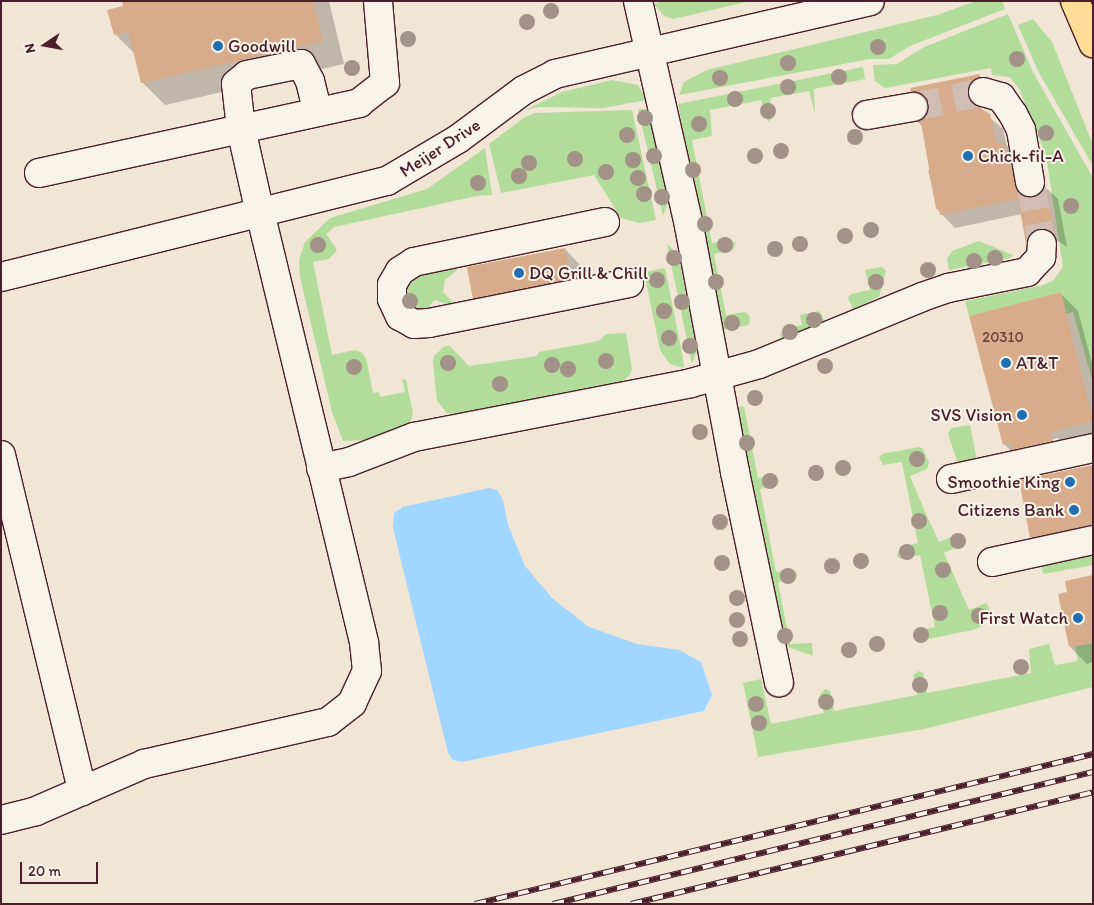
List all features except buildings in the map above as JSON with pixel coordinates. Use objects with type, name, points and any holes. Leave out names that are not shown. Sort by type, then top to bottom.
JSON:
[{"type":"main road","points":[[1075,1],[1093,43]]},
{"type":"lane","points":[[39,173],[359,103],[385,83],[378,1]]},
{"type":"lane","points":[[638,1],[689,226],[717,377],[779,682]]},
{"type":"lane","name":"Meijer Drive","points":[[1,277],[387,181],[458,139],[524,90],[555,74],[870,1]]},
{"type":"lane","points":[[1,820],[36,811],[144,764],[328,722],[352,703],[367,671],[366,658],[241,129],[236,84],[247,75],[302,64],[310,81],[318,112]]},
{"type":"lane","points":[[983,92],[1001,97],[1013,114],[1021,130],[1030,182]]},
{"type":"lane","points":[[867,115],[913,107]]},
{"type":"lane","points":[[605,222],[414,262],[400,271],[392,285],[392,299],[400,316],[414,324],[429,323],[629,283]]},
{"type":"lane","points":[[321,468],[349,462],[423,435],[717,377],[759,364],[907,302],[948,288],[1027,272],[1041,256],[1042,244]]},
{"type":"lane","points":[[952,479],[1093,448]]},
{"type":"lane","points":[[1,454],[82,791]]},
{"type":"lane","points":[[992,562],[1093,540]]},
{"type":"green space","points":[[663,1],[750,1],[673,19],[664,16],[654,4]]},
{"type":"green space","points":[[976,1],[1002,1],[1005,9],[910,46],[889,59],[870,59],[679,95],[684,82],[707,70],[937,15]]},
{"type":"green space","points":[[1008,14],[1033,72],[1093,178],[1093,383],[1073,312],[1066,314],[1061,292],[969,316],[965,301],[1043,285],[1054,280],[1063,267],[1046,155],[1019,89],[1010,77],[992,75],[991,68],[885,88],[875,81],[873,65],[897,64],[924,47]]},
{"type":"green space","points":[[1033,19],[1052,42],[1093,145],[1093,166],[1038,71],[1018,25]]},
{"type":"green space","points":[[863,67],[865,79],[814,89],[815,113],[809,91],[770,98],[773,117],[768,122],[761,100],[710,110],[712,136],[692,140],[712,243],[730,240],[736,243],[733,250],[714,254],[726,315],[745,312],[750,317],[749,325],[722,330],[678,104]]},
{"type":"green space","points":[[612,80],[638,85],[647,100],[603,108],[538,107],[524,111],[562,92]]},
{"type":"green space","points":[[638,109],[649,109],[668,203],[663,216]]},
{"type":"green space","points":[[632,110],[656,220],[639,223],[621,218],[594,175],[501,193],[489,144],[525,117],[535,113]]},
{"type":"green space","points":[[485,148],[492,195],[477,196],[334,227],[326,234],[337,250],[329,259],[313,262],[332,355],[355,350],[361,352],[366,358],[373,393],[379,392],[380,397],[405,392],[402,379],[406,380],[413,413],[411,421],[405,426],[363,440],[343,441],[332,412],[300,277],[299,260],[305,242],[330,218],[427,189]]},
{"type":"green space","points":[[979,241],[1013,255],[1010,258],[949,270],[947,259],[952,251]]},
{"type":"green space","points":[[667,244],[678,254],[697,350],[692,364]]},
{"type":"green space","points":[[454,261],[457,270],[445,280],[443,292],[458,308],[435,300],[418,317],[409,313],[401,280]]},
{"type":"green space","points":[[882,267],[886,271],[879,297],[853,309],[848,298],[851,294],[870,290],[865,270]]},
{"type":"green space","points":[[665,268],[684,368],[670,364],[660,350],[644,272]]},
{"type":"green space","points":[[820,311],[824,320],[822,323],[787,338],[780,337],[783,329],[802,325],[800,315]]},
{"type":"green space","points":[[626,333],[632,369],[629,376],[622,381],[456,414],[447,413],[437,401],[433,362],[434,356],[445,346],[450,346],[469,366],[537,356],[539,352],[599,341],[606,334]]},
{"type":"green space","points":[[744,406],[758,478],[774,475],[779,481],[777,485],[760,489],[776,572],[792,569],[798,575],[795,579],[778,582],[790,644],[812,643],[813,656],[788,647],[781,634],[737,408]]},
{"type":"green space","points":[[970,425],[978,466],[959,467],[948,434],[951,428]]},
{"type":"green space","points":[[919,447],[923,449],[929,463],[927,469],[910,476],[926,514],[939,542],[956,535],[963,540],[961,545],[944,553],[969,610],[986,603],[990,609],[982,626],[973,630],[918,641],[913,635],[916,631],[935,627],[920,555],[901,559],[897,556],[900,547],[918,543],[902,462],[883,465],[879,458],[882,454]]},
{"type":"green space","points":[[1093,550],[1093,565],[1043,574],[1042,567],[1034,568],[1033,562]]},
{"type":"green space","points":[[1093,643],[1093,687],[924,729],[758,757],[743,683],[761,679],[771,724],[824,713],[820,694],[825,689],[830,691],[834,711],[917,695],[913,675],[919,671],[923,673],[927,693],[1031,673],[1029,649],[1049,644],[1055,665],[1078,661],[1075,646]]},
{"type":"water","points":[[489,488],[497,490],[503,500],[508,525],[525,566],[552,598],[589,627],[637,644],[679,650],[701,662],[712,695],[704,711],[462,762],[453,760],[448,753],[393,528],[394,513],[403,507]]},
{"type":"tunnel","points":[[913,107],[983,92]]},
{"type":"tunnel","points":[[1030,182],[1042,244]]},
{"type":"railway","points":[[475,904],[1093,754]]},
{"type":"railway","points":[[553,904],[1093,772]]},
{"type":"railway","points":[[631,904],[1093,792]]},
{"type":"place","name":"Goodwill","points":[[218,46]]},
{"type":"place","name":"Chick-fil-A","points":[[968,156]]},
{"type":"place","name":"DQ Grill & Chill","points":[[519,273]]},
{"type":"place","name":"AT&T","points":[[1006,363]]},
{"type":"place","name":"SVS Vision","points":[[1022,415]]},
{"type":"place","name":"Smoothie King","points":[[1070,482]]},
{"type":"place","name":"Citizens Bank","points":[[1074,510]]},
{"type":"place","name":"First Watch","points":[[1078,618]]}]
